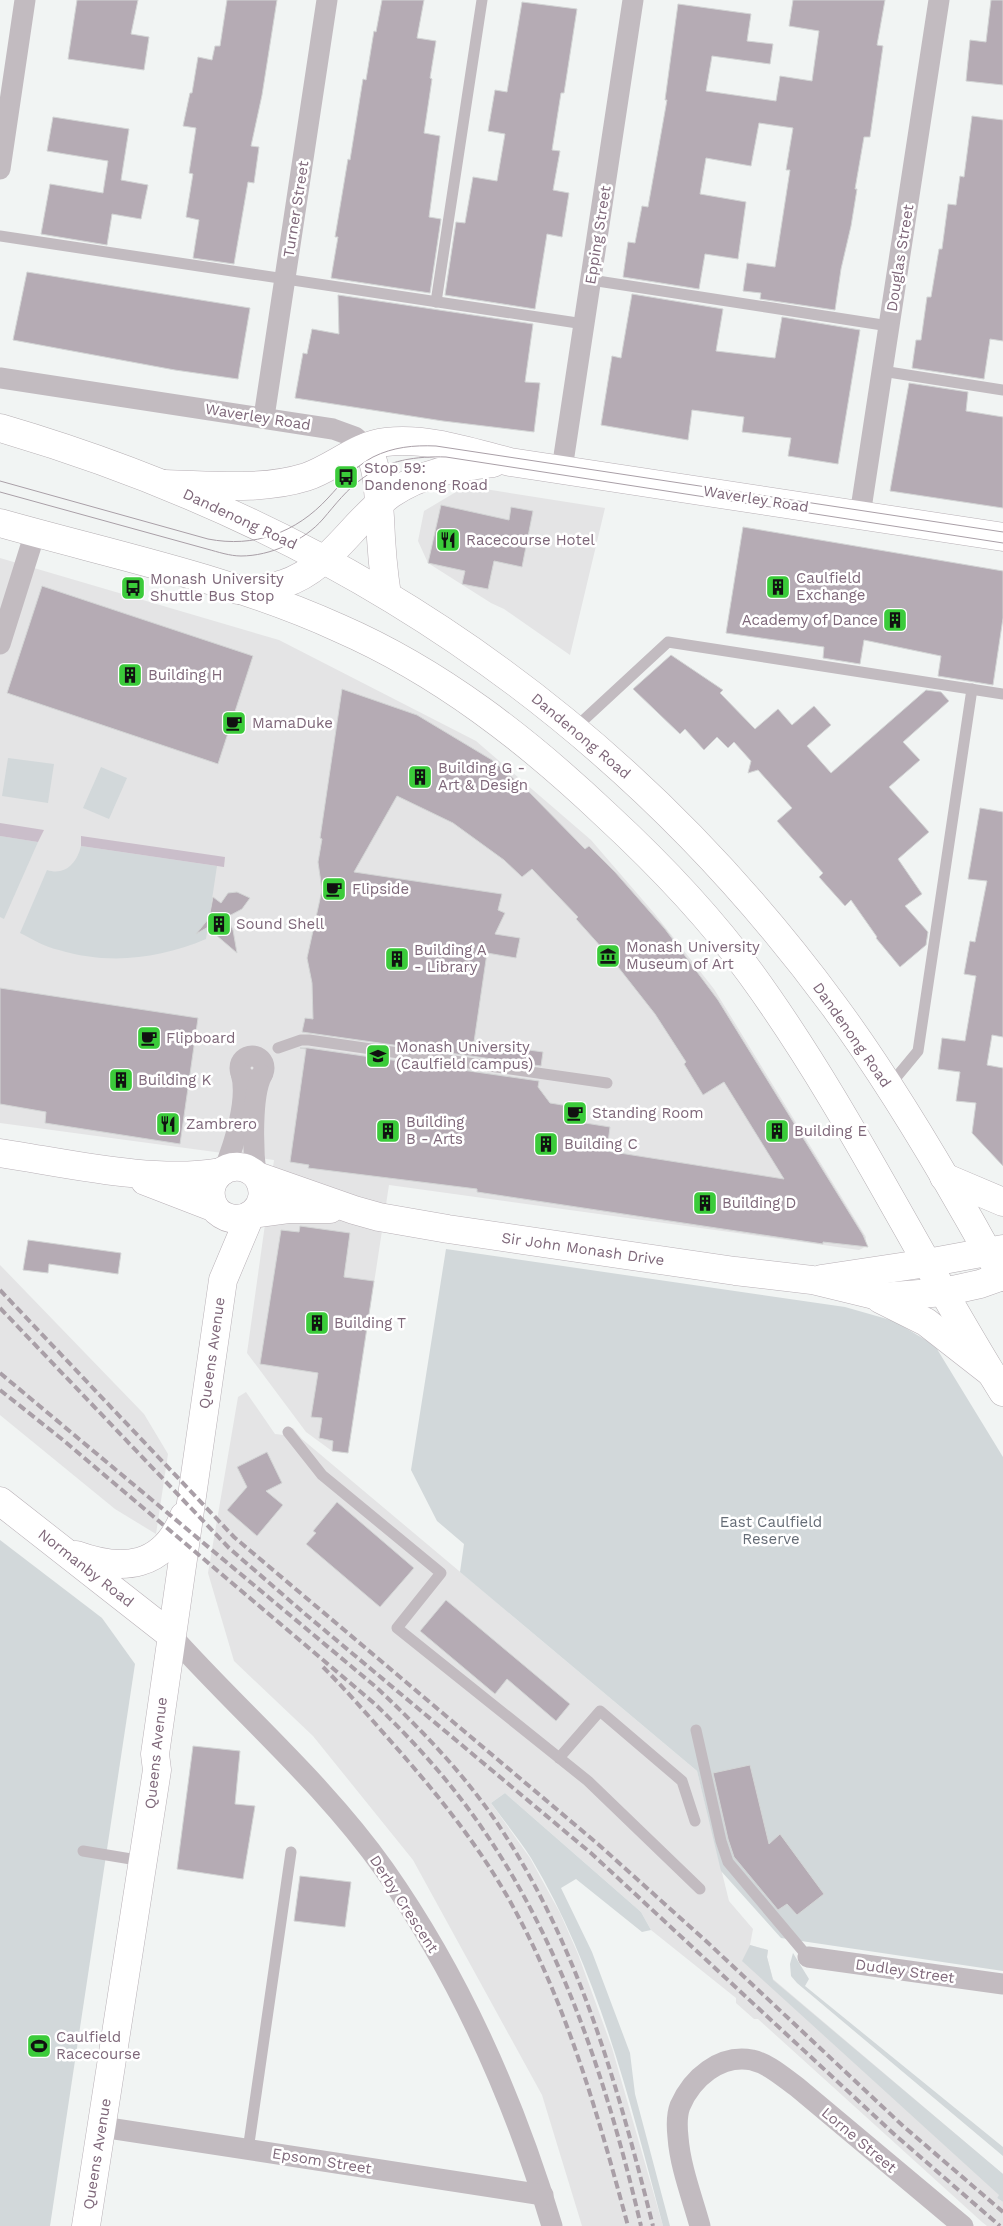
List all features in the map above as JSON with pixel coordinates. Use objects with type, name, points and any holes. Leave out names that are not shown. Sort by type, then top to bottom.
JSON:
[{"type":"main road","name":"Dandenong Road","points":[[0,428],[77,452],[165,484],[249,521],[325,560],[387,595],[465,645],[575,728],[647,793],[693,838],[747,897],[834,1006],[888,1087],[944,1177],[995,1251],[1003,1276]]},
{"type":"main road","name":"Waverley Road","points":[[367,447],[384,442],[416,442],[453,448],[510,462],[1003,537]]},
{"type":"main road","points":[[165,484],[245,485],[281,482],[320,471],[367,447],[376,470],[387,595]]},
{"type":"main road","name":"Waverley Road","points":[[238,590],[262,589],[285,584],[309,572],[325,560],[365,515],[407,484],[450,469],[510,462]]},
{"type":"main road","points":[[0,523],[238,590],[340,628],[403,660],[454,691],[484,711],[544,758],[637,843],[672,878],[707,919],[769,1000],[847,1123],[997,1382]]},
{"type":"main road","points":[[0,1153],[123,1171],[182,1177],[222,1171],[231,1167],[242,1167],[256,1176],[261,1182],[263,1196],[258,1208],[252,1215],[232,1219],[216,1209],[179,1196],[123,1171]]},
{"type":"main road","points":[[216,1209],[210,1193],[213,1181],[222,1171]]},
{"type":"main road","name":"Sir John Monash Drive","points":[[256,1176],[379,1217],[448,1229],[735,1271],[812,1280],[872,1295],[898,1297],[944,1292],[1003,1276]]},
{"type":"main road","points":[[944,1177],[1003,1202]]},
{"type":"main road","name":"Sir John Monash Drive","points":[[252,1215],[290,1208],[354,1210]]},
{"type":"main road","name":"Queens Avenue","points":[[86,2226],[143,1860],[156,1770],[155,1754],[171,1635],[223,1280],[216,1209]]},
{"type":"main road","name":"Queens Avenue","points":[[223,1280],[252,1215]]},
{"type":"main road","name":"Sir John Monash Drive","points":[[812,1280],[995,1251]]},
{"type":"main road","points":[[872,1295],[926,1322],[997,1382]]},
{"type":"main road","points":[[65,1552],[111,1565],[130,1565],[141,1562],[159,1552],[173,1538],[191,1498]]},
{"type":"main road","name":"Normanby Road","points":[[0,1501],[171,1635]]},
{"type":"street","points":[[0,169],[26,0]]},
{"type":"street","name":"Turner Street","points":[[264,417],[327,0]]},
{"type":"street","name":"Epping Street","points":[[562,469],[633,0]]},
{"type":"street","name":"Douglas Street","points":[[860,515],[939,0]]},
{"type":"street","name":"Waverley Road","points":[[0,378],[333,428],[355,437],[367,447]]},
{"type":"street","points":[[0,644],[35,533]]},
{"type":"street","points":[[222,1171],[235,1137],[244,1083],[241,1072],[250,1080],[262,1075],[258,1089],[254,1127],[256,1176]]},
{"type":"street","name":"Derby Crescent","points":[[171,1635],[333,1807],[384,1869],[437,1956],[488,2052],[543,2195],[552,2226]]},
{"type":"street","name":"Dudley Street","points":[[808,1957],[1003,1984]]},
{"type":"street","name":"Lorne Street","points":[[700,2226],[678,2137],[680,2108],[695,2082],[712,2067],[734,2059],[752,2060],[768,2066],[797,2087],[963,2226]]},
{"type":"street","name":"Epsom Street","points":[[102,2127],[543,2195]]},
{"type":"lane","points":[[436,302],[482,0]]},
{"type":"lane","points":[[0,236],[584,324]]},
{"type":"lane","points":[[591,280],[889,326]]},
{"type":"lane","points":[[882,371],[1003,390]]},
{"type":"lane","points":[[575,728],[668,642],[1003,694]]},
{"type":"lane","points":[[888,1087],[918,1051],[972,688]]},
{"type":"lane","points":[[278,1048],[301,1040],[309,1040],[607,1082]]},
{"type":"lane","points":[[288,1432],[322,1475],[441,1573],[397,1628],[588,1782],[700,1889]]},
{"type":"lane","points":[[559,1758],[600,1711],[682,1782],[695,1821]]},
{"type":"lane","points":[[696,1730],[721,1841],[728,1862],[808,1957]]},
{"type":"lane","points":[[83,1852],[143,1860]]},
{"type":"lane","points":[[248,2150],[291,1852]]},
{"type":"shaded area","points":[[466,486],[605,508],[570,655],[504,609],[491,603],[428,563],[418,541],[424,511]]},
{"type":"shaded area","name":"Monash University (Caulfield campus)","points":[[0,558],[279,640],[476,741],[591,840],[654,913],[714,989],[866,1237],[865,1247],[859,1250],[389,1185],[348,1453],[332,1451],[306,1432],[247,1353],[274,1160],[0,1123]]},
{"type":"shaded area","points":[[0,823],[44,830],[38,842],[0,836]]},
{"type":"shaded area","points":[[81,836],[225,857],[224,867],[81,846]]},
{"type":"shaded area","points":[[0,1265],[144,1414],[168,1454],[156,1534],[115,1509],[0,1415]]},
{"type":"shaded area","points":[[246,1392],[275,1434],[284,1435],[293,1428],[302,1439],[697,1771],[729,1901],[753,1929],[750,1945],[768,1950],[767,1957],[773,1979],[1003,2174],[1003,2190],[997,2198],[1003,2202],[1003,2226],[987,2226],[982,2222],[758,2019],[754,2019],[736,2003],[736,1998],[651,1930],[641,1912],[505,1793],[491,1803],[530,1858],[560,1913],[578,1954],[612,2048],[663,2226],[582,2226],[542,2095],[413,1860],[313,1736],[234,1661],[208,1573],[238,1397]]},
{"type":"green space","points":[[8,758],[54,764],[48,803],[2,796]]},
{"type":"green space","points":[[101,767],[127,778],[109,819],[83,808]]},
{"type":"green space","points":[[0,836],[38,842],[4,919],[0,917]]},
{"type":"green space","points":[[81,846],[217,866],[206,939],[188,946],[152,955],[115,958],[77,955],[54,949],[20,933],[47,870],[65,870],[77,858]]},
{"type":"green space","name":"East Caulfield Reserve","points":[[446,1249],[845,1307],[894,1321],[929,1342],[937,1349],[1003,1457],[1003,1971],[781,1938],[721,1871],[697,1771],[460,1572],[464,1544],[437,1521],[411,1470]]},
{"type":"green space","name":"Caulfield Racecourse","points":[[0,1540],[102,1618],[135,1664],[50,2226],[0,2226]]},
{"type":"green space","points":[[505,1793],[641,1912],[651,1930],[642,1932],[576,1879],[561,1888],[592,1952],[630,2053],[635,2094],[670,2226],[663,2226],[610,2037],[575,1945],[555,1901],[531,1858],[491,1803]]},
{"type":"green space","points":[[750,1945],[768,1950],[767,1957],[773,1980],[1003,2174],[1003,2202],[997,2198],[999,2195],[742,1961]]},
{"type":"green space","points":[[793,1953],[809,1979],[805,1986],[1003,2147],[1003,2156],[797,1983],[791,1976],[790,1964]]},
{"type":"building","points":[[77,0],[138,0],[131,34],[149,37],[144,70],[68,59]]},
{"type":"building","points":[[227,0],[277,0],[262,95],[251,146],[259,147],[254,183],[248,182],[234,264],[193,258],[199,220],[186,217],[193,174],[189,173],[196,128],[183,126],[190,93],[192,93],[198,57],[212,60],[215,46],[220,46]]},
{"type":"building","points":[[382,0],[424,0],[417,38],[436,41],[424,133],[440,136],[429,217],[441,219],[430,293],[331,278],[338,237],[335,237],[348,159],[350,160],[363,79],[366,80],[374,31],[376,32]]},
{"type":"building","points":[[793,0],[885,0],[877,45],[883,46],[870,137],[864,137],[851,226],[841,269],[835,310],[760,299],[761,293],[743,291],[747,263],[775,267],[790,170],[786,170],[793,128],[759,123],[751,166],[706,158],[700,194],[746,202],[738,259],[705,254],[699,289],[623,277],[628,242],[635,243],[642,206],[648,207],[667,100],[665,100],[678,4],[751,14],[747,41],[773,44],[770,64],[712,56],[706,91],[776,101],[780,76],[812,81],[819,31],[789,26]]},
{"type":"building","points":[[991,0],[1003,0],[1003,85],[966,81],[970,40],[986,42]]},
{"type":"building","points":[[522,2],[577,9],[564,93],[561,93],[552,150],[560,151],[553,190],[569,193],[562,237],[547,234],[535,309],[445,295],[456,222],[465,223],[473,177],[497,181],[505,134],[488,131],[495,90],[507,92]]},
{"type":"building","points":[[972,116],[1003,120],[1003,341],[990,339],[984,379],[912,368],[916,340],[921,340],[927,297],[931,297],[939,249],[942,249],[948,204],[956,205],[960,176],[964,177]]},
{"type":"building","points":[[53,117],[129,129],[121,180],[148,185],[141,219],[112,214],[107,245],[41,234],[50,184],[103,193],[108,161],[47,151]]},
{"type":"building","points":[[27,272],[250,308],[238,379],[175,370],[13,340]]},
{"type":"building","points":[[632,294],[723,309],[716,351],[775,358],[782,317],[860,330],[838,464],[788,456],[791,438],[742,432],[744,417],[692,410],[688,440],[601,425],[612,356],[621,358]]},
{"type":"building","points":[[338,295],[533,324],[525,382],[540,383],[534,432],[443,421],[295,398],[303,353],[307,354],[312,329],[339,334]]},
{"type":"building","points":[[909,383],[968,392],[966,411],[1003,417],[1003,508],[890,491]]},
{"type":"building","points":[[441,505],[509,520],[511,507],[533,511],[522,567],[494,561],[488,589],[462,584],[465,571],[428,563]]},
{"type":"building","points":[[743,527],[1003,571],[1003,618],[993,685],[938,676],[941,656],[864,640],[860,664],[823,658],[824,647],[726,633]]},
{"type":"building","name":"Building H","points":[[42,586],[253,656],[218,764],[7,693]]},
{"type":"building","points":[[671,655],[723,690],[720,693],[755,729],[778,709],[792,725],[814,706],[831,725],[807,746],[831,773],[926,690],[941,692],[949,701],[903,742],[920,760],[889,787],[929,832],[898,859],[922,894],[905,906],[928,932],[926,945],[900,967],[876,938],[851,900],[845,906],[819,877],[823,873],[777,821],[792,808],[758,770],[748,773],[751,761],[734,742],[728,748],[717,737],[704,750],[685,729],[680,734],[633,689]]},
{"type":"building","points":[[342,689],[417,715],[492,760],[530,793],[585,849],[589,846],[615,872],[665,929],[718,1000],[863,1235],[868,1247],[823,1242],[823,1244],[477,1192],[477,1189],[308,1168],[309,1165],[290,1162],[306,1049],[300,1048],[308,1048],[539,1081],[538,1087],[550,1103],[581,1108],[579,1122],[610,1127],[607,1151],[784,1179],[724,1082],[703,1095],[684,1064],[686,1062],[655,1014],[611,958],[576,919],[578,917],[532,869],[522,877],[504,860],[453,823],[397,796],[354,872],[502,894],[498,910],[505,913],[495,934],[520,938],[516,958],[487,953],[474,1042],[543,1052],[541,1066],[302,1032],[305,1018],[313,1019],[312,983],[307,958],[322,890],[318,862],[322,839],[320,838]]},
{"type":"building","points":[[980,808],[1003,812],[1003,1037],[992,1035],[987,1065],[1003,1068],[1003,1166],[972,1133],[976,1103],[956,1101],[960,1072],[938,1069],[942,1038],[965,1041],[976,976],[964,974],[970,941],[975,942],[987,881],[968,879]]},
{"type":"building","points":[[237,892],[250,898],[242,909],[227,917],[233,930],[237,953],[216,935],[210,926],[196,934],[209,918],[213,897],[221,903],[228,893]]},
{"type":"building","name":"Building K","points":[[0,988],[198,1018],[180,1144],[45,1123],[46,1112],[0,1104]]},
{"type":"building","name":"Building T","points":[[300,1226],[350,1233],[344,1277],[374,1281],[348,1453],[332,1451],[333,1441],[319,1438],[322,1418],[311,1417],[318,1373],[260,1364],[281,1230],[299,1232]]},
{"type":"building","points":[[28,1240],[121,1253],[118,1274],[49,1264],[48,1273],[23,1270]]},
{"type":"building","points":[[267,1452],[282,1483],[266,1491],[283,1505],[257,1536],[227,1510],[247,1487],[237,1467]]},
{"type":"building","points":[[337,1502],[414,1568],[380,1607],[306,1544],[316,1533],[313,1531]]},
{"type":"building","points":[[446,1600],[570,1704],[556,1721],[507,1679],[495,1694],[420,1631]]},
{"type":"building","points":[[193,1746],[240,1751],[235,1804],[255,1806],[243,1879],[177,1869]]},
{"type":"building","points":[[750,1765],[769,1844],[780,1834],[824,1894],[797,1915],[787,1904],[778,1910],[734,1857],[728,1839],[713,1773]]},
{"type":"building","points":[[300,1876],[351,1882],[345,1927],[294,1921]]},
{"type":"tram line","points":[[0,481],[208,539],[242,541],[258,539],[288,529],[316,510],[354,470],[373,457],[404,447],[436,446],[1003,532]]},
{"type":"tram line","points":[[0,492],[224,554],[237,556],[252,555],[286,546],[306,534],[323,519],[352,487],[372,472],[403,460],[424,457],[446,457],[1003,543]]},
{"type":"railway","points":[[0,1290],[234,1537],[599,1845],[706,1941],[902,2125],[1003,2212]]},
{"type":"railway","points":[[0,1308],[229,1548],[592,1854],[894,2134],[1000,2226]]},
{"type":"railway","points":[[0,1373],[376,1687],[429,1739],[477,1795],[505,1835],[532,1880],[576,1975],[595,2024],[611,2074],[653,2226]]},
{"type":"railway","points":[[0,1390],[63,1440],[375,1704],[399,1727],[464,1803],[497,1850],[526,1900],[552,1952],[574,2005],[612,2114],[641,2226]]},
{"type":"railway","points":[[323,1667],[371,1719],[437,1796],[469,1837],[511,1903],[531,1941],[565,2020],[593,2102],[628,2226]]},
{"type":"place","name":"Stop 59: Dandenong Road","points":[[346,477]]},
{"type":"place","name":"Racecourse Hotel","points":[[448,540]]},
{"type":"place","name":"Caulfield Exchange","points":[[778,587]]},
{"type":"place","name":"Monash University Shuttle Bus Stop","points":[[133,588]]},
{"type":"place","name":"Academy of Dance","points":[[895,620]]},
{"type":"place","name":"Building H","points":[[130,675]]},
{"type":"place","name":"MamaDuke","points":[[234,723]]},
{"type":"place","name":"Building G - Art & Design","points":[[420,777]]},
{"type":"place","name":"Flipside","points":[[334,889]]},
{"type":"place","name":"Sound Shell","points":[[219,924]]},
{"type":"place","name":"Monash University Museum of Art","points":[[608,956]]},
{"type":"place","name":"Building A - Library","points":[[397,959]]},
{"type":"place","name":"Flipboard","points":[[149,1038]]},
{"type":"place","name":"Monash University (Caulfield campus)","points":[[378,1056]]},
{"type":"place","name":"Building K","points":[[121,1080]]},
{"type":"place","name":"Standing Room","points":[[575,1113]]},
{"type":"place","name":"Zambrero","points":[[168,1124]]},
{"type":"place","name":"Building B - Arts","points":[[388,1131]]},
{"type":"place","name":"Building E","points":[[777,1131]]},
{"type":"place","name":"Building C","points":[[546,1144]]},
{"type":"place","name":"Building D","points":[[705,1203]]},
{"type":"place","name":"Building T","points":[[317,1323]]},
{"type":"place","name":"Caulfield Racecourse","points":[[39,2046]]}]
